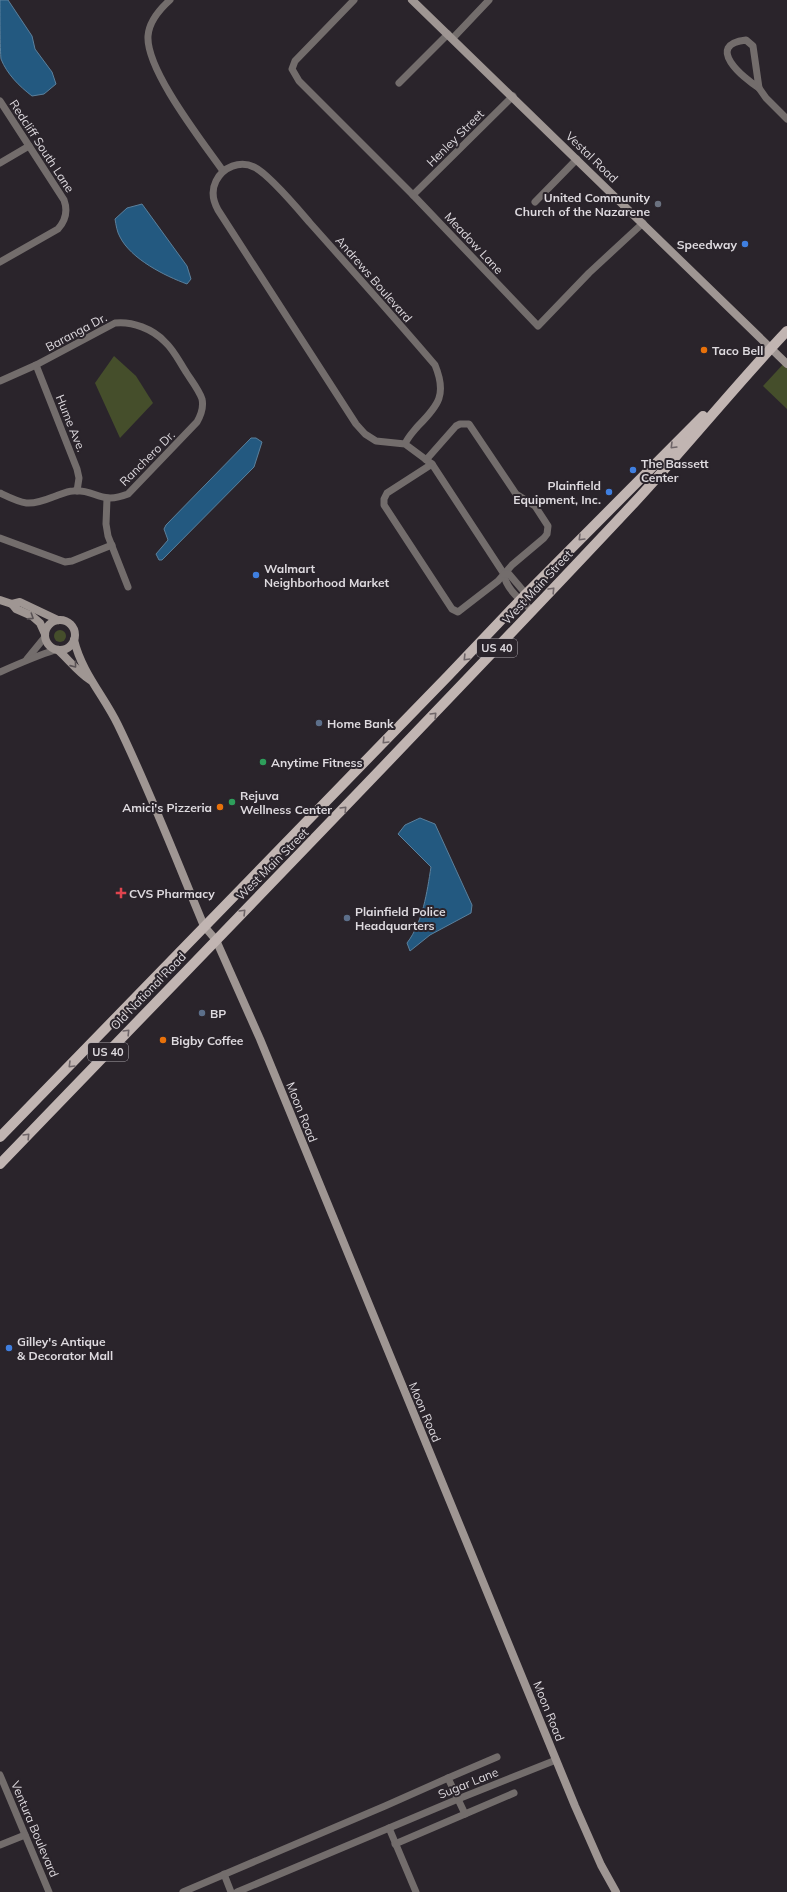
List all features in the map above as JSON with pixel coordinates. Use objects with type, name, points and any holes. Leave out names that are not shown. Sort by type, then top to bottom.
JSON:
[{"type":"main road","name":"West Main Street","points":[[204,926],[523,598],[787,332]]},
{"type":"main road","name":"West Main Street","points":[[216,940],[342,812],[533,611],[642,494],[770,349]]},
{"type":"main road","name":"Old National Road","points":[[0,1137],[121,1014],[204,926]]},
{"type":"main road","name":"Old National Road","points":[[0,1164],[216,940]]},
{"type":"street","points":[[170,0],[162,7],[152,21],[148,34],[149,50],[164,84],[222,171],[217,180],[213,193],[218,210],[356,424],[365,434],[376,442],[405,444],[429,462],[504,574],[504,579],[523,598],[533,611]]},
{"type":"street","name":"Meadow Lane","points":[[354,0],[295,61],[292,69],[299,81],[413,195],[538,326],[589,273],[643,223]]},
{"type":"street","name":"Vestal Road","points":[[412,0],[513,96],[787,364]]},
{"type":"street","points":[[399,83],[489,0]]},
{"type":"street","points":[[759,88],[753,46],[746,40],[739,41],[729,48],[728,56],[731,65],[746,80],[759,88],[766,98],[787,119]]},
{"type":"street","name":"Henley Street","points":[[413,195],[513,96]]},
{"type":"street","name":"Redcliff South Lane","points":[[0,101],[64,200],[66,206],[63,224],[54,232],[0,262]]},
{"type":"street","points":[[0,163],[29,146]]},
{"type":"street","points":[[535,202],[577,159]]},
{"type":"street","name":"Andrews Boulevard","points":[[222,171],[231,167],[244,165],[256,168],[263,172],[435,365],[440,376],[441,395],[430,415],[407,438],[405,444]]},
{"type":"street","name":"Baranga Dr.","points":[[36,365],[115,323],[126,322],[137,325],[166,342],[193,382],[202,399],[203,407]]},
{"type":"street","points":[[0,381],[36,365]]},
{"type":"street","name":"Hume Ave.","points":[[36,365],[77,468],[79,478],[77,491]]},
{"type":"street","name":"Ranchero Dr.","points":[[0,493],[29,504],[39,503],[62,494],[77,491],[107,499],[117,498],[128,494],[197,422],[202,413],[203,407]]},
{"type":"street","points":[[460,424],[469,424],[516,494],[530,501],[540,512],[548,526],[547,534],[504,574],[498,581],[461,611],[455,611],[384,505],[384,499],[387,493],[429,462],[456,426],[460,424]]},
{"type":"street","points":[[107,499],[106,524],[112,545],[128,587]]},
{"type":"street","points":[[0,538],[65,562],[72,561],[112,545]]},
{"type":"street","points":[[0,600],[12,604],[20,602],[58,620],[64,621],[72,627],[75,633],[74,640],[78,655],[87,670],[90,680]]},
{"type":"street","points":[[12,604],[16,609],[35,618],[40,623],[49,646],[67,658],[81,674],[90,680]]},
{"type":"street","points":[[27,659],[45,636],[49,625],[58,620]]},
{"type":"street","points":[[0,672],[27,659],[33,659],[56,650],[68,648],[74,640]]},
{"type":"street","name":"Moon Road","points":[[90,680],[117,724],[146,787],[204,926],[216,940],[260,1039],[556,1760],[601,1865],[616,1892]]},
{"type":"street","points":[[183,1892],[496,1757]]},
{"type":"street","name":"Sugar Lane","points":[[237,1892],[458,1799],[556,1760]]},
{"type":"street","name":"Ventura Boulevard","points":[[0,1775],[49,1892]]},
{"type":"street","points":[[448,1778],[465,1814]]},
{"type":"street","points":[[395,1844],[514,1793]]},
{"type":"street","points":[[389,1828],[416,1892]]},
{"type":"street","points":[[0,1846],[25,1835]]},
{"type":"street","points":[[224,1874],[232,1892]]},
{"type":"green space","points":[[114,356],[136,376],[153,403],[120,438],[95,383]]},
{"type":"green space","points":[[787,360],[787,409],[763,386]]},
{"type":"green space","points":[[58,630],[62,630],[66,636],[62,642],[58,642],[54,638],[54,634]]},
{"type":"water","points":[[0,0],[8,0],[32,36],[35,49],[52,72],[56,84],[44,94],[32,96],[14,79],[1,59]]},
{"type":"water","points":[[142,204],[187,266],[191,279],[187,284],[149,266],[125,245],[120,237],[117,231],[115,219],[127,208]]},
{"type":"water","points":[[251,438],[256,438],[262,442],[254,467],[162,560],[159,560],[156,554],[168,540],[164,529],[166,525]]},
{"type":"water","points":[[420,818],[435,824],[472,905],[471,913],[430,935],[410,951],[407,943],[421,916],[431,867],[398,834],[405,825]]},
{"type":"place","name":"United Community Church of the Nazarene","points":[[658,204]]},
{"type":"place","name":"Speedway","points":[[745,244]]},
{"type":"place","name":"Taco Bell","points":[[704,350]]},
{"type":"place","name":"The Bassett Center","points":[[633,470]]},
{"type":"place","name":"Plainfield Equipment, Inc.","points":[[609,492]]},
{"type":"place","name":"Walmart Neighborhood Market","points":[[256,575]]},
{"type":"place","name":"Home Bank","points":[[319,723]]},
{"type":"place","name":"Anytime Fitness","points":[[263,762]]},
{"type":"place","name":"Rejuva Wellness Center","points":[[232,802]]},
{"type":"place","name":"Amici's Pizzeria","points":[[220,807]]},
{"type":"place","name":"CVS Pharmacy","points":[[121,893]]},
{"type":"place","name":"Plainfield Police Headquarters","points":[[347,918]]},
{"type":"place","name":"BP","points":[[202,1013]]},
{"type":"place","name":"Bigby Coffee","points":[[163,1040]]},
{"type":"place","name":"Gilley's Antique & Decorator Mall","points":[[9,1348]]}]
